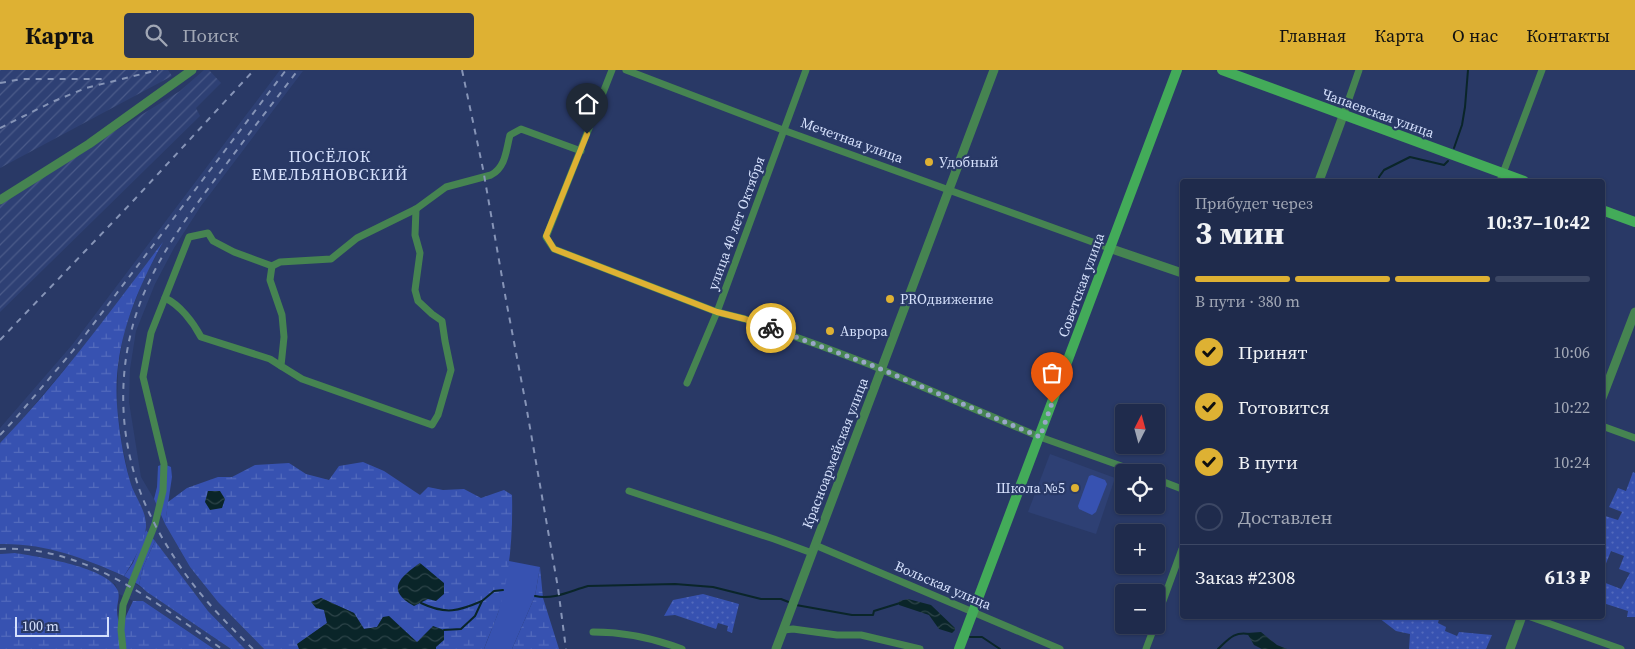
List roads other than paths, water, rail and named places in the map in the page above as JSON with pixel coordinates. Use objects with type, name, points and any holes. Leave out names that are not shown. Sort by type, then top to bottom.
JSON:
[{"type":"main road","name":"Советская улица","points":[[959,649],[1003,527],[1040,437],[1177,70]]},
{"type":"main road","name":"Чапаевская улица","points":[[1222,70],[1502,177]]},
{"type":"main road","points":[[1605,211],[1635,222]]},
{"type":"street","points":[[0,200],[89,144],[192,70]]},
{"type":"street","points":[[612,70],[546,236],[554,249],[717,312],[745,319],[821,346],[1040,437],[1116,464]]},
{"type":"street","name":"Мечетная улица","points":[[626,70],[948,190],[1180,272]]},
{"type":"street","name":"улица 40 лет Октября","points":[[687,383],[717,312],[806,70]]},
{"type":"street","name":"Красноармейская улица","points":[[776,649],[994,70]]},
{"type":"street","points":[[1319,179],[1359,70]]},
{"type":"street","points":[[1502,177],[1542,70]]},
{"type":"street","points":[[123,649],[120,630],[123,605],[155,524],[163,492],[164,464],[143,377],[151,333],[188,237],[208,232],[213,241],[234,252],[272,266],[280,262],[331,259],[357,238],[416,209],[446,187],[498,171],[504,162],[510,135],[521,129],[580,151]]},
{"type":"street","points":[[165,298],[172,301],[195,326],[201,337],[270,359],[302,380],[432,425],[438,415],[451,370],[444,341],[442,321],[418,301],[415,290],[420,253],[415,235],[416,209]]},
{"type":"street","points":[[272,266],[270,280],[282,315],[284,337],[281,366]]},
{"type":"street","points":[[1605,390],[1635,312]]},
{"type":"street","points":[[1605,427],[1635,438]]},
{"type":"street","points":[[1165,482],[1180,488]]},
{"type":"street","name":"Вольская улица","points":[[629,491],[766,536],[814,549],[973,612],[1060,649]]},
{"type":"street","points":[[1165,595],[1180,554]]},
{"type":"street","points":[[1510,649],[1521,619]]},
{"type":"street","points":[[1536,619],[1621,649]]},
{"type":"street","points":[[785,627],[837,635],[861,635],[920,649]]},
{"type":"street","points":[[593,632],[608,632],[660,641],[682,649]]},
{"type":"street","points":[[1146,649],[1152,634]]},
{"type":"water","points":[[208,491],[220,491],[225,499],[222,508],[210,510],[205,502]]},
{"type":"water","points":[[420,563],[444,583],[444,594],[436,601],[428,599],[414,606],[405,600],[398,589],[399,584],[407,573]]},
{"type":"water","points":[[321,598],[354,613],[364,629],[377,627],[383,617],[389,616],[417,642],[433,626],[444,630],[444,640],[436,649],[299,649],[297,644],[327,623],[324,610],[316,608],[311,602]]},
{"type":"water","points":[[908,599],[931,605],[955,630],[952,633],[939,629],[929,615],[899,605],[899,601]]},
{"type":"water","points":[[1261,632],[1277,645],[1287,649],[1262,649],[1254,645],[1247,633]]},
{"type":"waterway","points":[[1454,148],[1462,125],[1468,70]]},
{"type":"waterway","points":[[1379,179],[1384,170],[1410,157],[1444,165],[1448,161]]},
{"type":"waterway","points":[[535,596],[555,596],[588,586],[675,584],[713,587],[761,599],[781,599],[791,603]]},
{"type":"waterway","points":[[444,630],[461,629],[475,616],[482,601],[494,591],[503,590]]},
{"type":"waterway","points":[[421,603],[438,609],[452,610],[482,601]]},
{"type":"waterway","points":[[796,605],[852,615],[873,615],[874,611],[900,603]]},
{"type":"waterway","points":[[1218,649],[1235,635],[1249,634]]},
{"type":"waterway","points":[[970,637],[982,637],[1000,649]]},
{"type":"railway","points":[[0,128],[52,102],[86,88],[158,70]]},
{"type":"railway","points":[[0,340],[134,200],[254,70]]},
{"type":"railway","points":[[0,435],[76,347],[286,70]]},
{"type":"railway","points":[[253,649],[221,617],[191,582],[157,529],[139,489],[129,454],[123,404],[124,378],[132,328],[140,303],[157,265],[193,210],[298,70]]},
{"type":"railway","points":[[462,70],[483,169],[526,405],[558,588],[566,649]]},
{"type":"railway","points":[[0,83],[22,79],[102,79]]},
{"type":"railway","points":[[0,549],[32,550],[62,556],[91,567],[145,596],[222,649]]},
{"type":"place","name":"Удобный","points":[[929,162]]},
{"type":"place","name":"PROдвижение","points":[[890,299]]},
{"type":"place","name":"Аврора","points":[[830,331]]},
{"type":"place","name":"Школа №5","points":[[1075,488]]},
{"type":"district","name":"ПОСЁЛОК ЕМЕЛЬЯНОВСКИЙ","points":[[330,165]]}]
